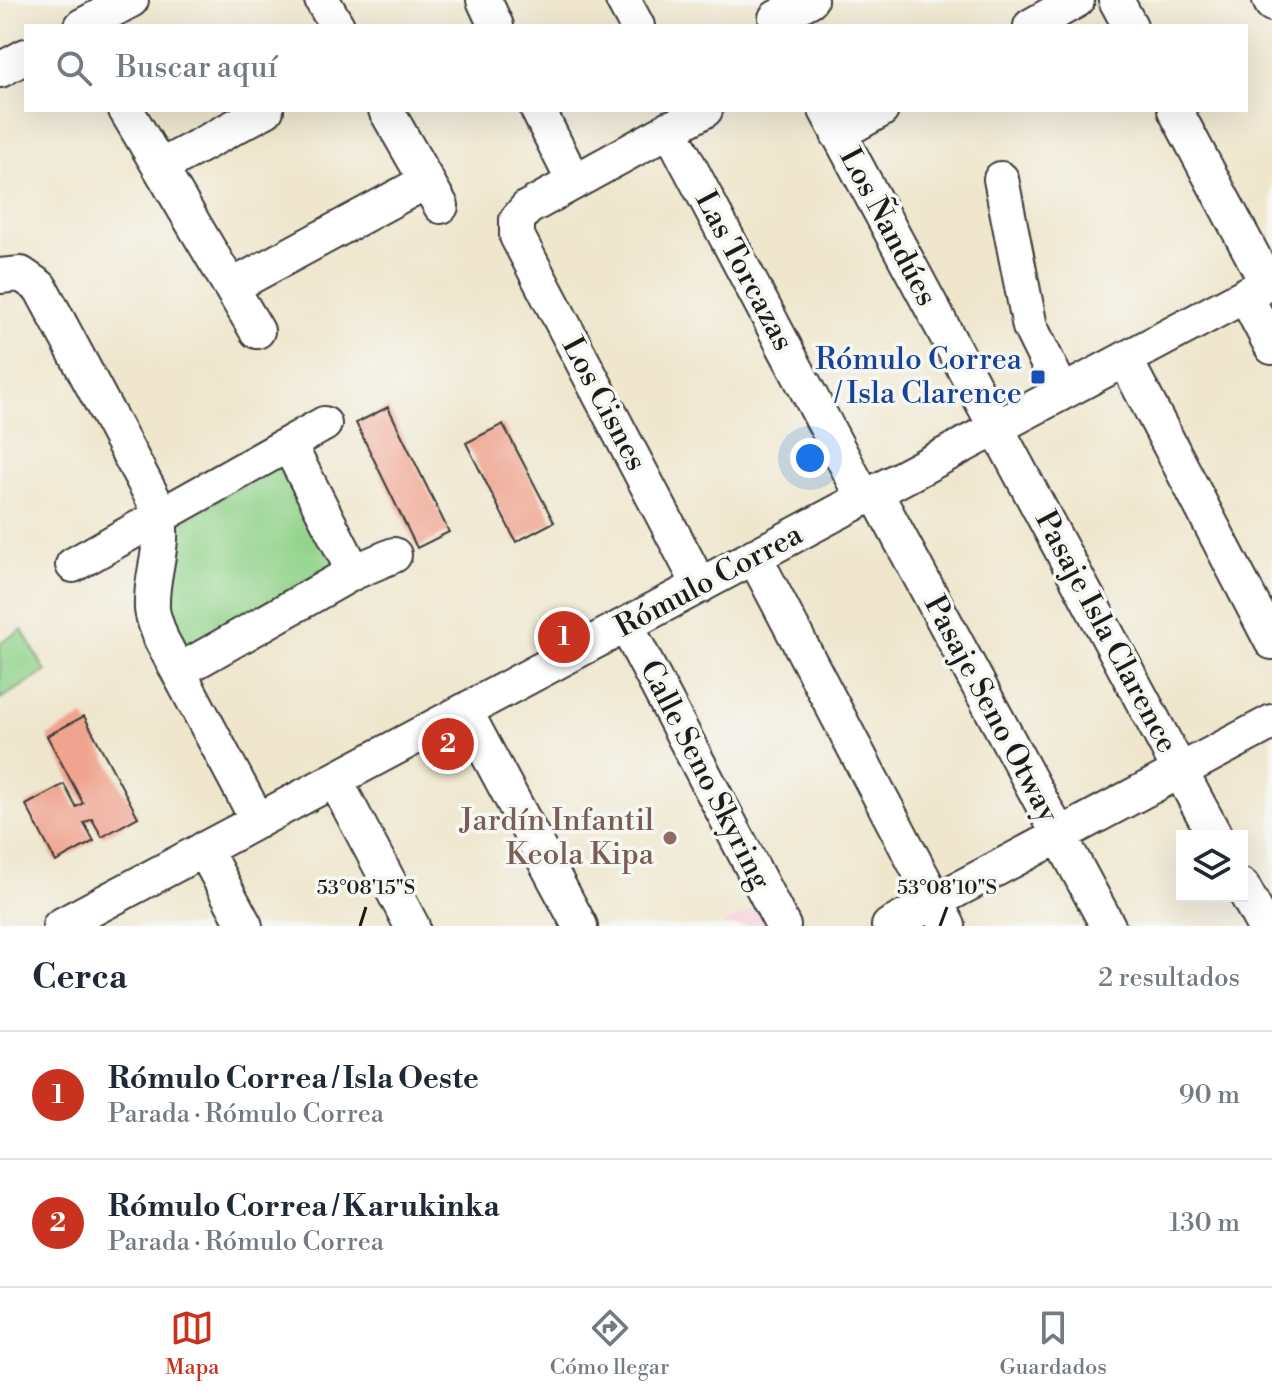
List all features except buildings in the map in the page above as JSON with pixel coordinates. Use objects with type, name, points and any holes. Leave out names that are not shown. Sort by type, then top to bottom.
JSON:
[{"type":"street","points":[[86,24],[131,0]]},
{"type":"street","points":[[322,0],[336,24]]},
{"type":"street","points":[[484,0],[495,24]]},
{"type":"street","points":[[623,0],[636,24]]},
{"type":"street","points":[[774,15],[810,0]]},
{"type":"street","points":[[1035,24],[1077,0]]},
{"type":"street","points":[[1116,0],[1129,24]]},
{"type":"street","points":[[0,70],[24,57]]},
{"type":"street","points":[[127,112],[257,331]]},
{"type":"street","points":[[160,167],[262,112]]},
{"type":"street","points":[[231,287],[434,193],[387,112]]},
{"type":"street","points":[[539,112],[574,182],[685,117]]},
{"type":"street","points":[[832,122],[873,112]]},
{"type":"street","points":[[1176,112],[1261,286],[1272,347]]},
{"type":"street","name":"Las Torcazas","points":[[685,117],[869,495]]},
{"type":"street","name":"Los Ñandúes","points":[[832,122],[996,428]]},
{"type":"street","points":[[1001,179],[1030,327],[1062,392]]},
{"type":"street","name":"Los Cisnes","points":[[574,182],[527,208],[517,220],[517,236],[700,586]]},
{"type":"street","points":[[0,276],[21,274],[40,287],[155,502],[162,531],[152,612],[161,639],[258,821]]},
{"type":"street","name":"Rómulo Correa","points":[[60,926],[1261,286]]},
{"type":"street","points":[[1125,359],[1272,642]]},
{"type":"street","points":[[73,565],[324,424]]},
{"type":"street","name":"Pasaje Isla Clarence","points":[[996,428],[1212,830]]},
{"type":"street","points":[[289,445],[354,572]]},
{"type":"street","name":"Pasaje Seno Otway","points":[[869,495],[1108,926]]},
{"type":"street","points":[[179,671],[354,572],[394,555]]},
{"type":"street","points":[[754,556],[941,914]]},
{"type":"street","name":"Calle Seno Skyring","points":[[626,625],[783,926]]},
{"type":"street","points":[[465,711],[580,926]]},
{"type":"street","points":[[889,926],[941,914],[1059,835],[1272,722]]},
{"type":"street","points":[[335,780],[412,926]]},
{"type":"street","points":[[204,849],[245,926]]},
{"type":"street","points":[[1248,897],[1264,926]]},
{"type":"shaded area","points":[[763,904],[774,926],[720,926]]},
{"type":"green space","points":[[281,463],[338,562],[183,656],[164,599],[175,524]]},
{"type":"green space","points":[[22,630],[46,672],[0,699],[0,643]]},
{"type":"place","name":"Rómulo Correa / Isla Clarence","points":[[1038,377]]},
{"type":"place","name":"Rómulo Correa / Isla Oeste","points":[[564,637]]},
{"type":"place","name":"Rómulo Correa / Karukinka","points":[[448,744]]},
{"type":"place","name":"Jardín Infantil Keola Kipa","points":[[670,838]]}]
